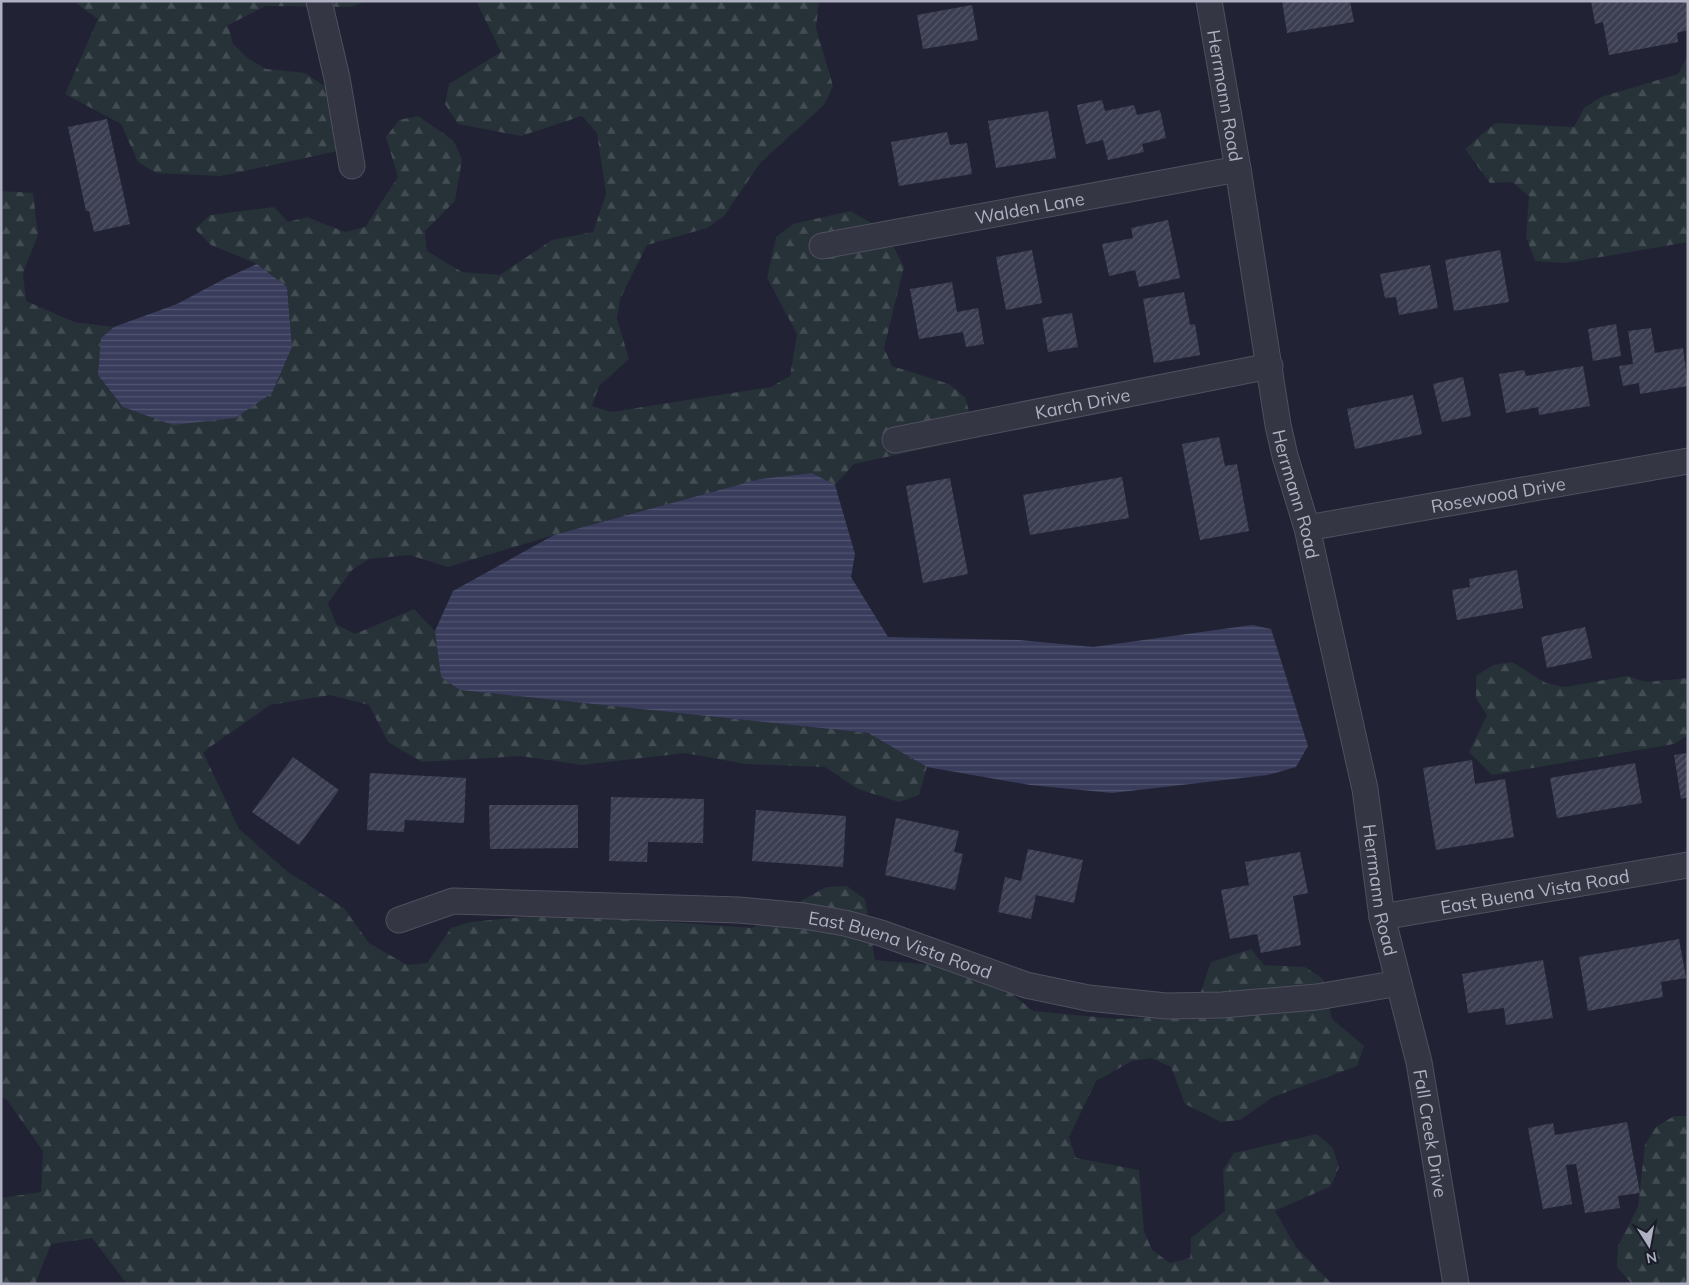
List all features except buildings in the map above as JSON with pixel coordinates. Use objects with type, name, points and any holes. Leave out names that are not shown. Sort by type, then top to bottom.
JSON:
[{"type":"street","points":[[319,1],[337,78],[352,166]]},
{"type":"street","name":"Herrmann Road","points":[[1209,1],[1270,366],[1278,426],[1307,528],[1365,790],[1382,917],[1399,983]]},
{"type":"street","name":"Walden Lane","points":[[822,246],[1238,169]]},
{"type":"street","name":"Karch Drive","points":[[894,440],[1270,366]]},
{"type":"street","name":"Rosewood Drive","points":[[1307,528],[1688,461]]},
{"type":"street","name":"East Buena Vista Road","points":[[1382,917],[1688,865]]},
{"type":"street","name":"East Buena Vista Road","points":[[399,920],[453,901],[740,910],[804,916],[881,932],[1026,985],[1088,998],[1166,1006],[1222,1005],[1317,997],[1399,983]]},
{"type":"street","name":"Fall Creek Drive","points":[[1399,983],[1419,1062],[1456,1284]]},
{"type":"green space","points":[[73,1],[367,1],[351,7],[266,6],[228,25],[233,44],[248,58],[266,69],[305,73],[338,95],[347,149],[221,176],[156,173],[138,162],[121,124],[65,94],[98,19]]},
{"type":"green space","points":[[476,1],[819,1],[816,28],[833,86],[824,105],[760,163],[724,216],[707,228],[647,245],[620,299],[617,319],[629,359],[599,386],[592,406],[611,412],[771,387],[790,376],[797,334],[767,278],[776,237],[793,224],[850,211],[885,231],[904,267],[884,348],[892,366],[949,384],[965,397],[970,415],[961,435],[942,445],[854,464],[835,485],[812,473],[760,479],[554,535],[448,567],[409,555],[369,559],[352,570],[328,603],[336,624],[355,634],[414,609],[435,631],[441,677],[460,690],[868,733],[927,767],[919,795],[899,802],[858,789],[825,767],[746,764],[685,753],[582,765],[521,756],[422,762],[388,742],[369,705],[330,695],[270,705],[203,752],[239,829],[288,872],[344,908],[369,943],[407,965],[427,963],[451,928],[471,922],[557,914],[752,928],[826,887],[847,886],[865,899],[875,960],[981,969],[1033,1011],[1117,1019],[1182,1016],[1197,1002],[1211,962],[1251,949],[1264,965],[1305,967],[1323,979],[1332,1019],[1364,1046],[1357,1066],[1273,1097],[1240,1120],[1221,1122],[1185,1104],[1171,1067],[1151,1058],[1132,1061],[1096,1081],[1069,1137],[1076,1158],[1139,1170],[1144,1231],[1152,1250],[1170,1263],[1190,1258],[1191,1238],[1225,1211],[1223,1170],[1234,1153],[1317,1134],[1333,1148],[1339,1167],[1331,1186],[1275,1211],[1296,1247],[1332,1284],[127,1284],[92,1238],[51,1244],[36,1282],[37,1284],[1,1284],[1,1198],[41,1192],[43,1151],[7,1100],[1,1096],[1,191],[33,193],[38,235],[23,273],[26,301],[74,322],[114,327],[101,338],[272,393],[292,347],[287,287],[257,264],[211,245],[195,229],[210,215],[274,207],[288,222],[307,217],[345,232],[365,227],[398,177],[386,137],[399,120],[418,116],[453,140],[462,159],[455,201],[425,231],[427,251],[462,272],[500,275],[552,240],[593,232],[606,194],[597,133],[582,116],[521,136],[458,124],[445,104],[449,84],[501,52]]},
{"type":"green space","points":[[1688,55],[1688,242],[1566,263],[1535,261],[1526,237],[1529,196],[1512,182],[1490,183],[1465,149],[1495,123],[1574,127],[1584,108],[1601,97],[1678,74]]},
{"type":"green space","points":[[1512,662],[1546,683],[1565,687],[1627,676],[1646,682],[1688,678],[1688,735],[1674,744],[1492,775],[1469,752],[1487,715],[1476,698],[1476,676],[1493,665]]},
{"type":"green space","points":[[1674,1116],[1688,1116],[1688,1284],[1632,1284],[1617,1267],[1618,1246],[1638,1207],[1645,1145],[1656,1127]]},
{"type":"water","points":[[257,264],[287,287],[292,347],[272,393],[235,418],[173,425],[123,407],[98,375],[101,338],[114,327],[177,304]]},
{"type":"water","points":[[812,473],[835,485],[855,554],[851,577],[888,637],[1019,640],[1093,647],[1252,625],[1271,629],[1308,746],[1296,767],[1268,775],[1112,793],[1030,785],[927,767],[868,733],[460,690],[441,677],[435,631],[453,591],[554,535],[760,479]]}]
